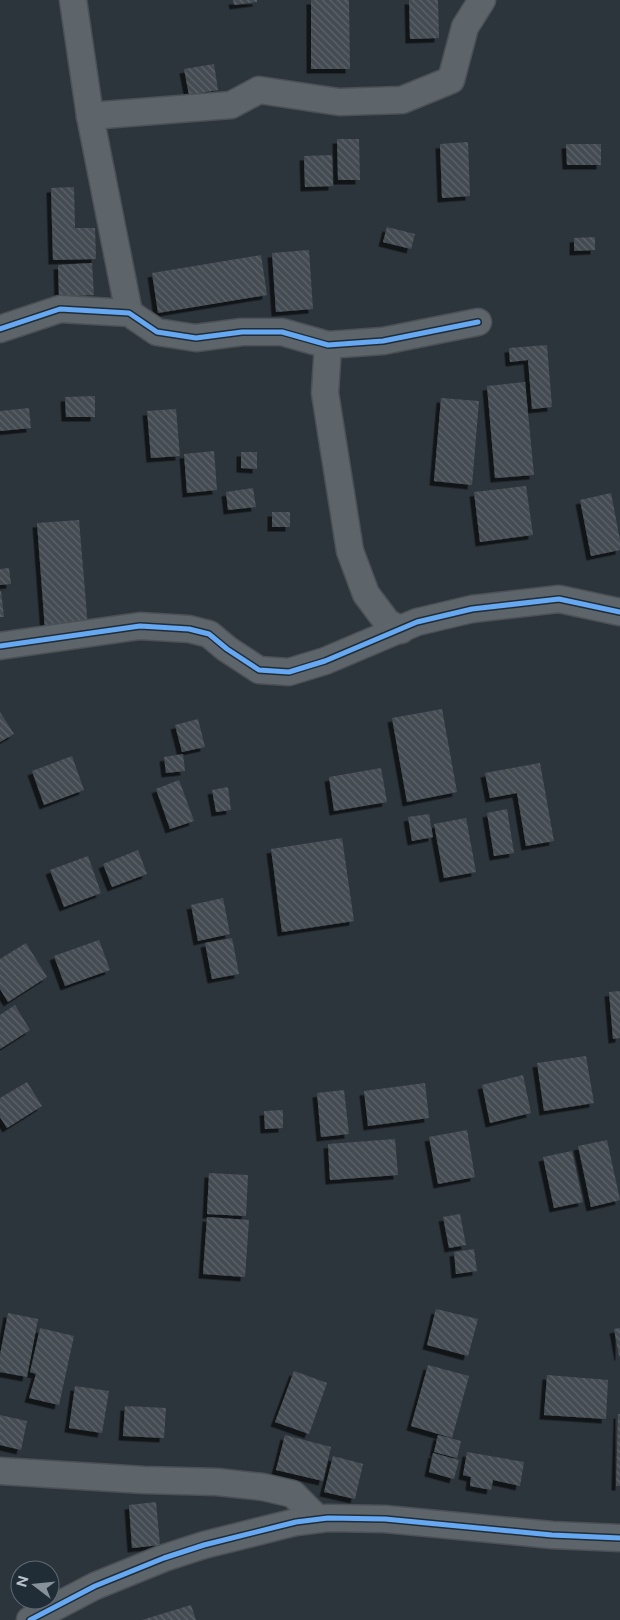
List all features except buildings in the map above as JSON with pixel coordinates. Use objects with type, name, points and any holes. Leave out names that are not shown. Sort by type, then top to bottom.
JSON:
[{"type":"street","points":[[73,0],[90,116],[129,313]]},
{"type":"street","points":[[90,116],[231,105],[259,90],[338,102],[402,100],[451,80],[465,27],[482,0]]},
{"type":"street","points":[[0,329],[60,309],[129,313],[157,332],[196,338],[242,332],[282,332],[328,345],[383,342],[478,322]]},
{"type":"street","points":[[328,345],[325,393],[350,551],[366,594],[387,622],[401,630]]},
{"type":"street","points":[[0,646],[140,626],[189,629],[209,634],[227,649],[259,670],[288,672],[325,662],[417,622],[472,610],[559,599],[620,612]]},
{"type":"street","points":[[0,1471],[144,1480],[217,1482],[263,1487],[293,1494],[307,1520]]},
{"type":"street","points":[[30,1620],[95,1586],[164,1558],[204,1545],[307,1520],[328,1518],[385,1519],[552,1535],[620,1538]]},
{"type":"cycle path","points":[[0,329],[60,309],[129,313],[157,332],[196,338],[242,332],[282,332],[328,345],[383,341],[478,322]]},
{"type":"cycle path","points":[[0,646],[140,626],[189,629],[209,634],[227,649],[259,670],[289,672],[325,661],[417,622],[472,609],[559,599],[620,612]]},
{"type":"cycle path","points":[[30,1620],[95,1586],[164,1558],[204,1545],[296,1522],[328,1518],[385,1519],[552,1535],[620,1538]]}]
